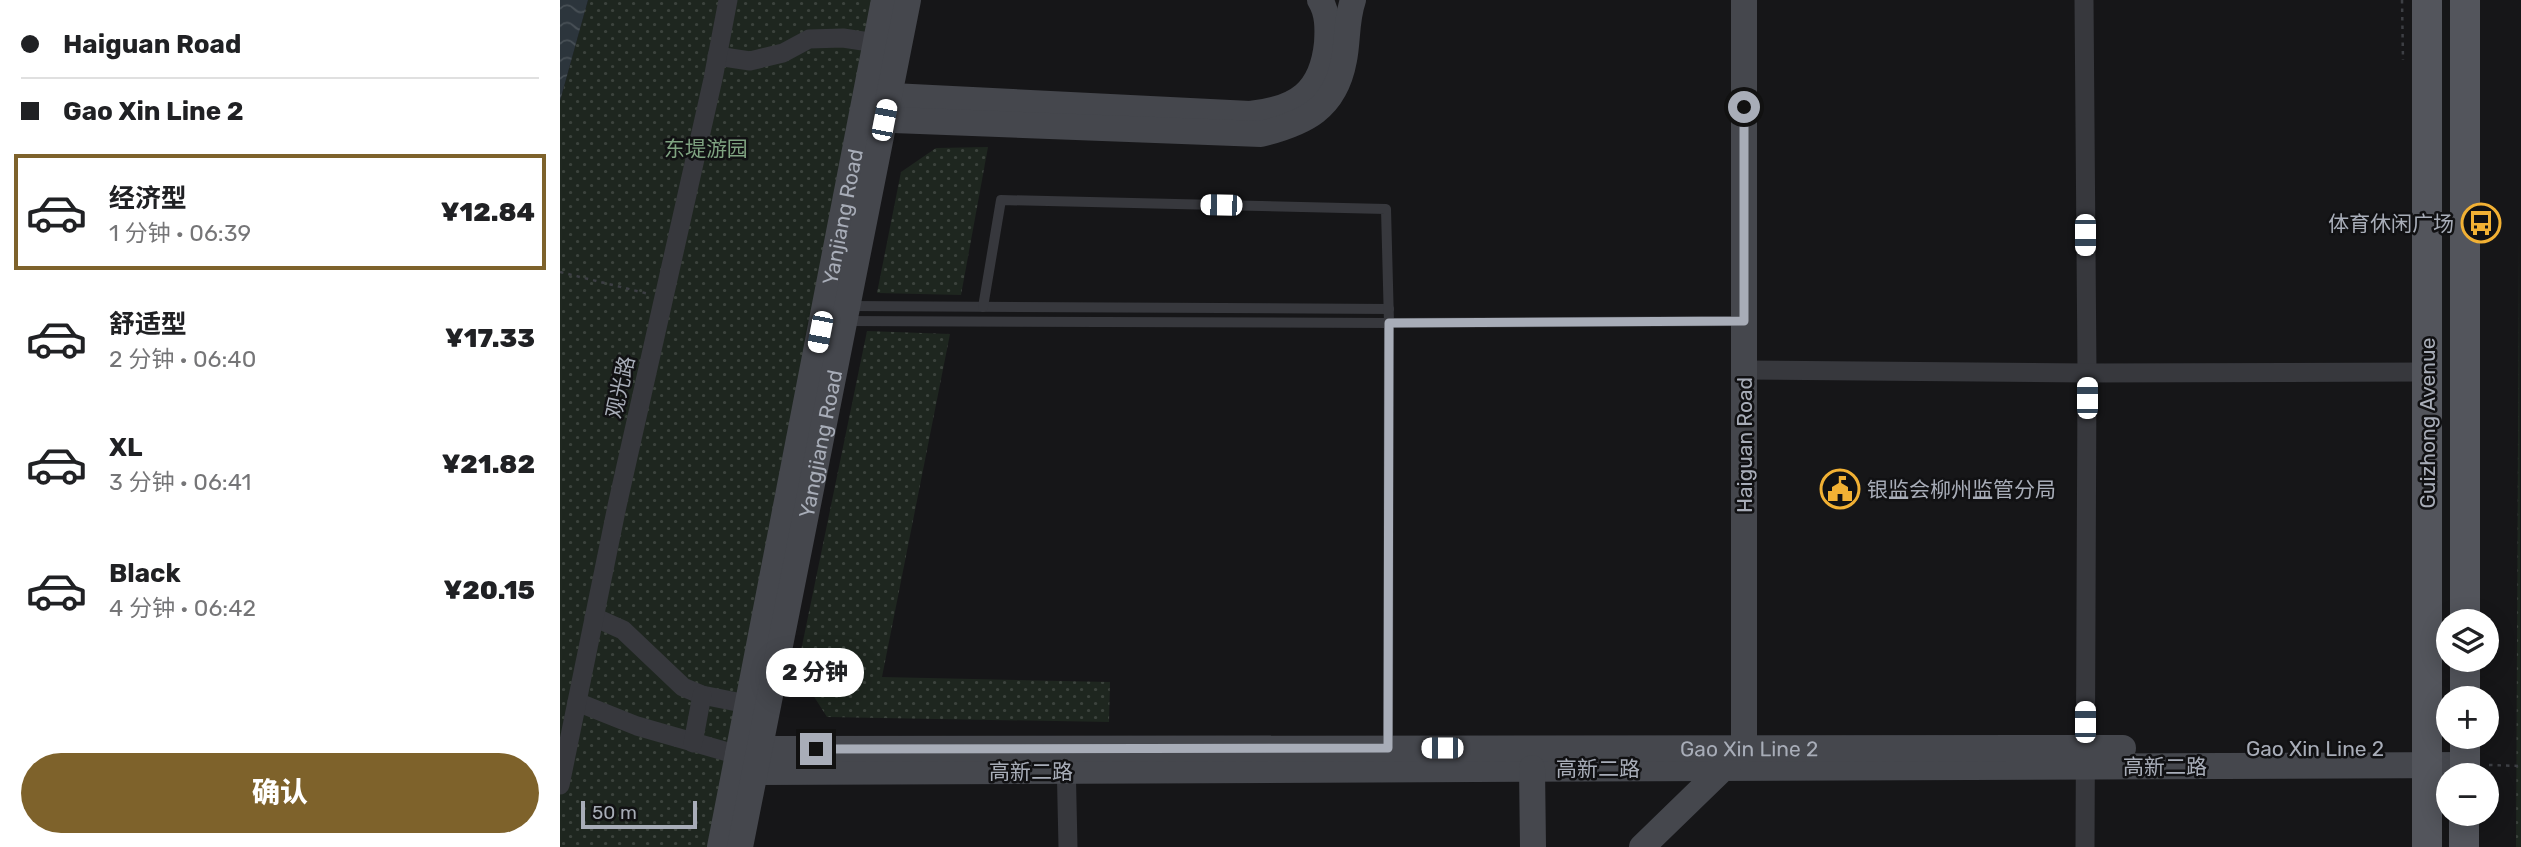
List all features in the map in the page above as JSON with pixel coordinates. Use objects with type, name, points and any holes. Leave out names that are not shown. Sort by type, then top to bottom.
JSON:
[{"type":"main road","name":"Guizhong Avenue","points":[[2427,0],[2427,847]]},
{"type":"main road","name":"Guizhong Avenue","points":[[2465,0],[2465,609]]},
{"type":"main road","points":[[2465,826],[2465,847]]},
{"type":"street","name":"观光路","points":[[560,785],[728,0]]},
{"type":"street","name":"Yanjiang Road","points":[[720,847],[752,759],[747,704],[875,107],[876,43],[884,0]]},
{"type":"street","name":"Yangjiang Road","points":[[740,847],[752,759],[846,314],[875,107],[908,0]]},
{"type":"street","points":[[875,107],[1250,114],[1276,111],[1301,98],[1321,75],[1328,29],[1320,0]]},
{"type":"street","points":[[875,107],[1261,134],[1310,118],[1324,104],[1339,80],[1345,59],[1349,13],[1353,0]]},
{"type":"street","name":"Haiguan Road","points":[[1744,0],[1744,748]]},
{"type":"street","points":[[2084,0],[2087,373],[2085,847]]},
{"type":"street","points":[[717,56],[750,61],[783,53],[809,39],[843,38],[876,43]]},
{"type":"street","points":[[1744,370],[2427,372]]},
{"type":"street","points":[[594,617],[623,630],[683,687],[702,695],[747,704]]},
{"type":"street","points":[[693,743],[702,695]]},
{"type":"street","points":[[577,702],[637,726],[752,759]]},
{"type":"street","points":[[1642,847],[1744,748]]},
{"type":"street","name":"Gao Xin Line 2","points":[[752,759],[1388,759],[1744,748],[2085,757],[2427,756]]},
{"type":"street","points":[[2427,756],[2465,756]]},
{"type":"street","name":"高新二路","points":[[1388,759],[1526,768],[1722,768],[2085,757]]},
{"type":"street","points":[[1066,760],[1068,847]]},
{"type":"street","points":[[1520,847],[1526,768]]},
{"type":"street","points":[[1526,768],[1533,847]]},
{"type":"lane","points":[[983,307],[1001,200],[1386,209],[1389,309],[1388,759]]},
{"type":"lane","points":[[846,314],[983,307],[1389,309]]},
{"type":"lane","points":[[846,314],[1389,323],[1744,321]]},
{"type":"path","points":[[560,272],[664,298]]},
{"type":"path","points":[[2465,756],[2521,766]]},
{"type":"green space","name":"东堤游园","points":[[588,0],[884,0],[720,847],[560,847],[560,101]]},
{"type":"green space","points":[[988,147],[961,295],[877,293],[901,172],[936,148]]},
{"type":"green space","points":[[2519,235],[2521,847],[2516,847]]},
{"type":"green space","points":[[867,331],[950,334],[882,677],[1110,682],[1109,722],[827,717],[797,670]]},
{"type":"water","points":[[560,0],[588,0],[560,101]]},
{"type":"place","name":"体育休闲广场","points":[[2481,223]]},
{"type":"place","name":"银监会柳州监管分局","points":[[1840,489]]},
{"type":"route","points":[[816,749],[1388,748],[1389,323],[1744,321],[1744,107]]}]
